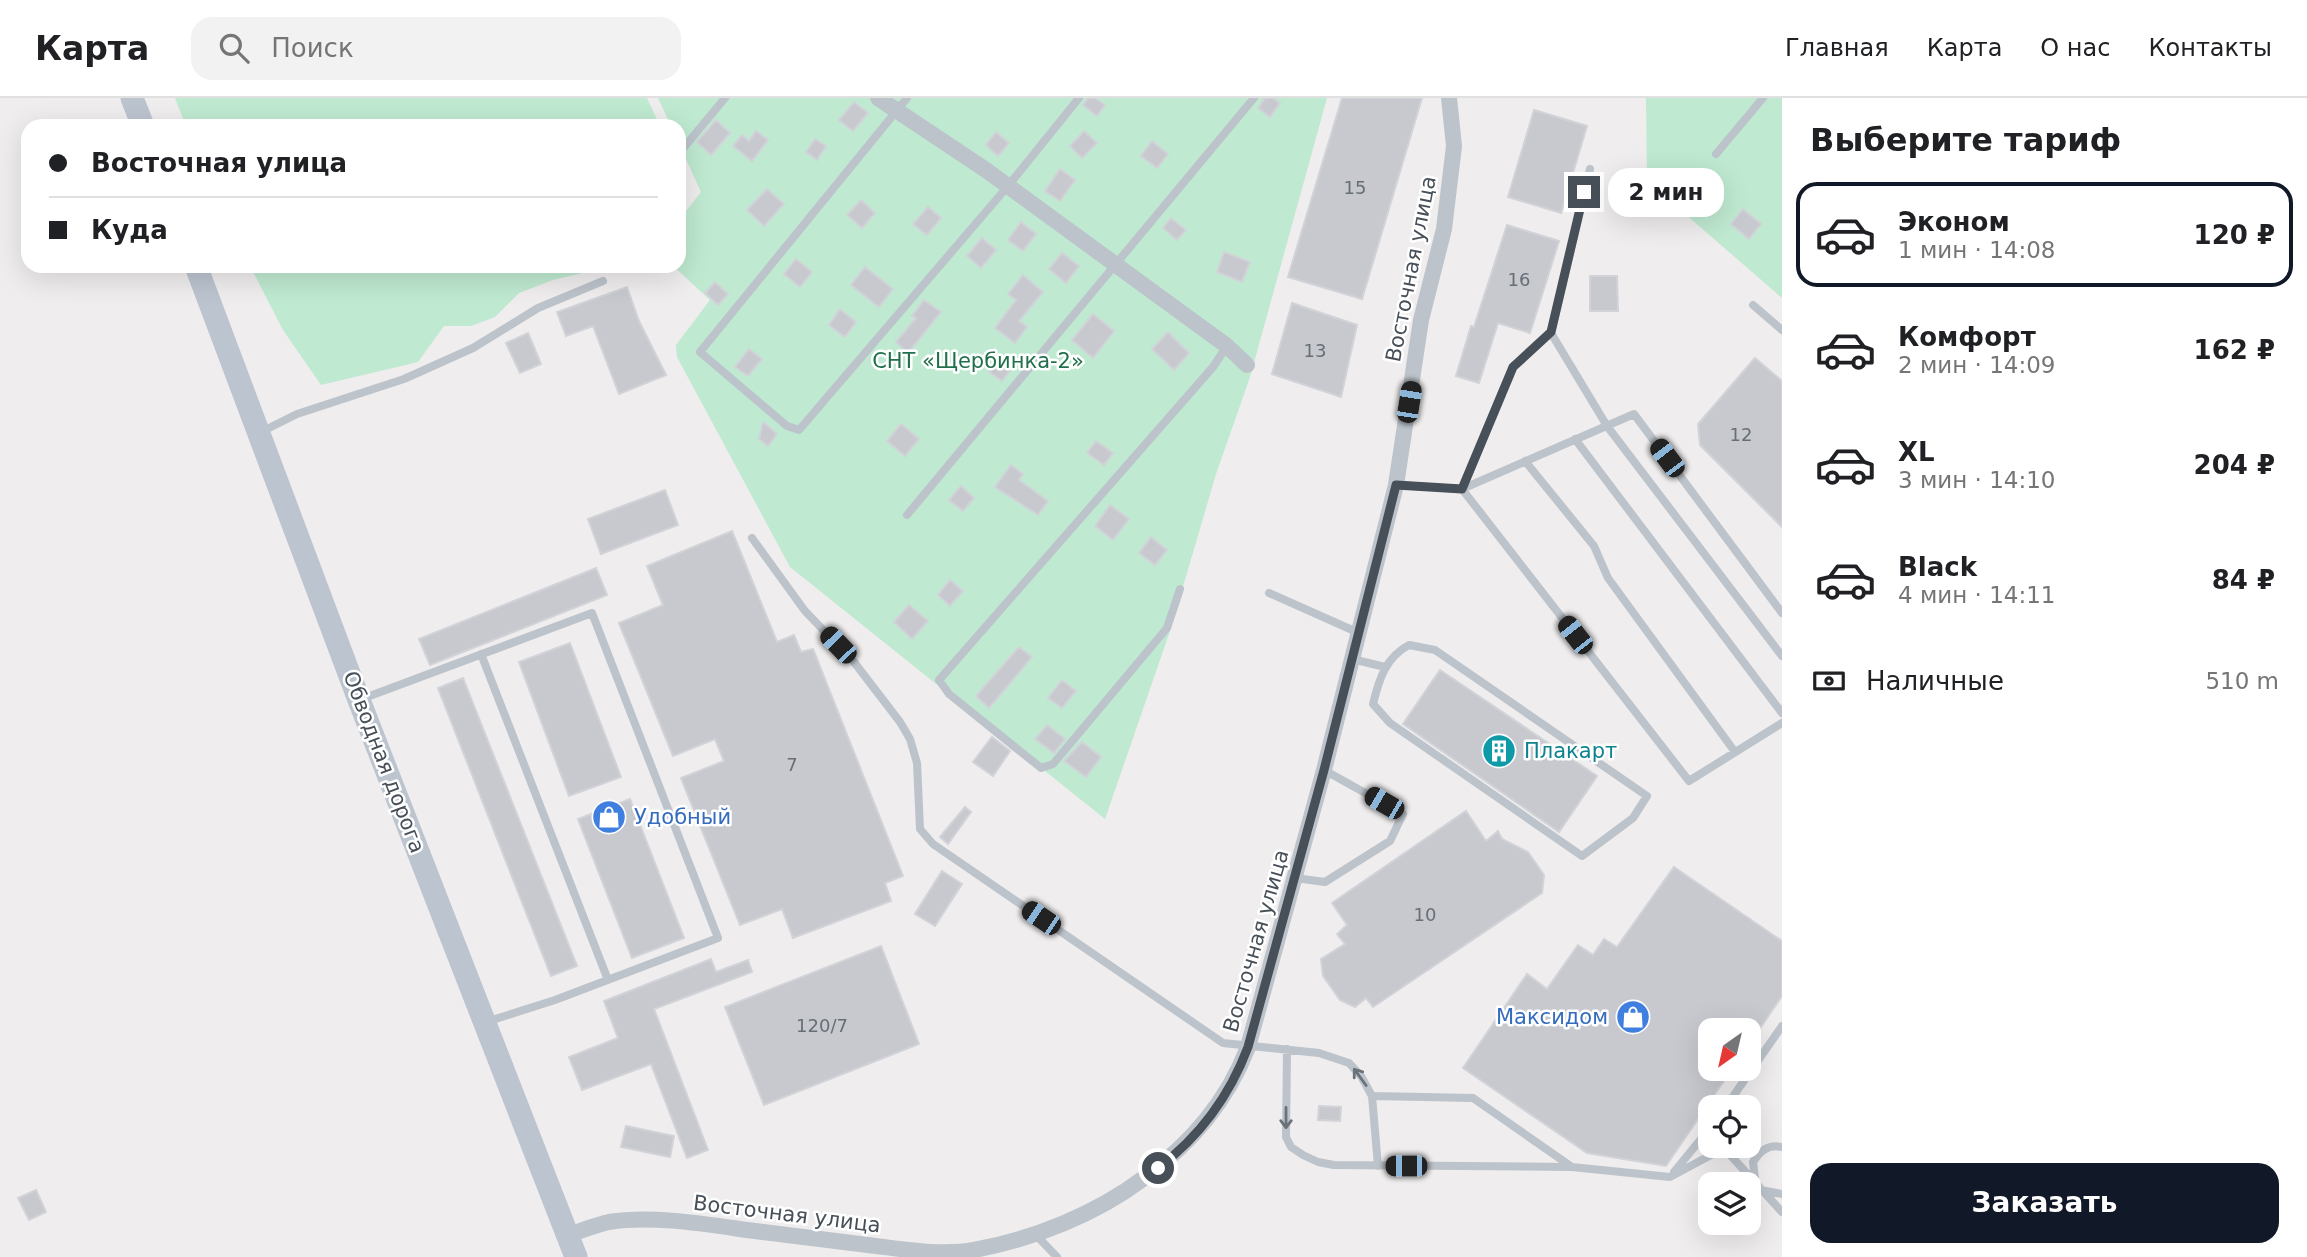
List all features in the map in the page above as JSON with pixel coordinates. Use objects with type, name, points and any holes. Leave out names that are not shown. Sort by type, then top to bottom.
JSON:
[{"type":"main road","points":[[132,98],[140,119]]},
{"type":"main road","name":"Обводная дорога","points":[[199,273],[359,700],[576,1257]]},
{"type":"street","points":[[878,98],[902,104],[1008,186],[1227,346],[1247,365]]},
{"type":"street","name":"Восточная улица","points":[[568,1235],[623,1220],[704,1224],[893,1248],[974,1250],[1035,1234],[1097,1209],[1126,1192],[1174,1156],[1211,1115],[1237,1075],[1248,1047],[1324,770],[1396,485],[1421,320],[1444,229],[1454,146],[1449,98]]},
{"type":"lane","points":[[686,145],[725,98]]},
{"type":"lane","points":[[902,104],[700,352],[788,426],[799,430],[1008,186],[1079,98]]},
{"type":"lane","points":[[907,515],[1254,98]]},
{"type":"lane","points":[[1716,154],[1763,98]]},
{"type":"lane","points":[[1462,489],[1513,367],[1551,332],[1590,169]]},
{"type":"lane","points":[[260,432],[297,414],[404,379],[473,348],[538,308],[603,281]]},
{"type":"lane","points":[[1754,304],[1782,330]]},
{"type":"lane","points":[[1551,332],[1607,426],[1782,656]]},
{"type":"lane","points":[[1180,589],[1167,628],[1053,764],[1041,768],[949,694],[939,680],[1213,367],[1227,346]]},
{"type":"lane","points":[[1396,485],[1462,489],[1634,414],[1782,613]]},
{"type":"lane","points":[[1575,439],[1782,713]]},
{"type":"lane","points":[[1525,461],[1594,546],[1608,578],[1735,752]]},
{"type":"lane","points":[[1462,489],[1689,781],[1782,723]]},
{"type":"lane","points":[[752,538],[805,611],[854,662],[900,722],[910,739],[917,763],[920,829],[933,844],[1223,1043],[1319,1053],[1349,1063],[1361,1076],[1372,1096],[1378,1166]]},
{"type":"lane","points":[[1269,593],[1359,633]]},
{"type":"lane","points":[[359,700],[592,613],[718,938],[486,1022]]},
{"type":"lane","points":[[1409,645],[1435,650],[1647,796],[1633,818],[1583,856],[1390,723],[1373,704],[1385,667],[1395,652],[1409,645]]},
{"type":"lane","points":[[481,654],[608,980]]},
{"type":"lane","points":[[1352,659],[1385,667]]},
{"type":"lane","points":[[1295,878],[1325,882],[1390,841],[1403,814],[1324,770]]},
{"type":"lane","points":[[1734,1095],[1782,1026]]},
{"type":"lane","points":[[1287,1049],[1286,1137],[1291,1147],[1318,1162],[1378,1166],[1572,1167],[1670,1177],[1704,1158]]},
{"type":"lane","points":[[1372,1096],[1473,1098],[1572,1167]]},
{"type":"lane","points":[[1670,1177],[1698,1143]]},
{"type":"lane","points":[[1753,1172],[1753,1163],[1760,1152],[1773,1145],[1782,1147]]},
{"type":"lane","points":[[1733,1158],[1747,1172]]},
{"type":"lane","points":[[1761,1186],[1769,1193],[1782,1194]]},
{"type":"lane","points":[[1761,1188],[1782,1212]]},
{"type":"lane","points":[[1035,1234],[1057,1257]]},
{"type":"green space","points":[[175,98],[647,98],[657,119],[183,119]]},
{"type":"green space","name":"СНТ «Щербинка-2»","points":[[658,98],[1327,98],[1250,377],[1216,474],[1170,631],[1105,819],[790,567],[677,357],[676,345],[710,300],[681,273],[686,273],[686,211],[701,192],[686,159],[686,119],[668,119]]},
{"type":"green space","points":[[1646,98],[1782,98],[1782,298],[1647,181]]},
{"type":"green space","points":[[254,273],[582,273],[553,280],[519,293],[495,317],[471,326],[444,326],[418,362],[321,385],[283,330]]},
{"type":"building","points":[[1088,98],[1095,98],[1105,105],[1097,116],[1083,105]]},
{"type":"building","points":[[1265,98],[1273,98],[1280,103],[1270,117],[1258,108]]},
{"type":"building","points":[[1342,98],[1422,98],[1362,299],[1288,277]]},
{"type":"building","points":[[854,102],[868,113],[853,131],[839,120]]},
{"type":"building","points":[[1534,110],[1587,126],[1561,213],[1508,197]]},
{"type":"building","points":[[716,120],[730,133],[711,155],[697,142]]},
{"type":"building","points":[[756,131],[768,140],[752,161],[733,146],[742,135],[749,141]]},
{"type":"building","points":[[1084,131],[1097,143],[1082,158],[1070,146]]},
{"type":"building","points":[[996,132],[1009,143],[998,156],[986,145]]},
{"type":"building","points":[[815,139],[826,146],[817,160],[806,152]]},
{"type":"building","points":[[1152,141],[1168,154],[1157,168],[1141,156]]},
{"type":"building","points":[[1060,169],[1075,180],[1060,201],[1045,191]]},
{"type":"building","points":[[767,189],[784,204],[764,226],[747,210]]},
{"type":"building","points":[[861,200],[875,213],[862,228],[847,215]]},
{"type":"building","points":[[928,207],[941,218],[927,235],[913,224]]},
{"type":"building","points":[[1743,209],[1761,224],[1749,239],[1731,224]]},
{"type":"building","points":[[1171,218],[1186,230],[1177,240],[1163,228]]},
{"type":"building","points":[[1021,222],[1036,234],[1023,251],[1008,240]]},
{"type":"building","points":[[1507,225],[1559,241],[1530,333],[1498,323],[1479,383],[1456,376]]},
{"type":"building","points":[[982,238],[996,250],[981,268],[967,256]]},
{"type":"building","points":[[1224,252],[1250,262],[1242,282],[1217,272]]},
{"type":"building","points":[[1062,253],[1079,266],[1066,283],[1049,269]]},
{"type":"building","points":[[796,259],[812,272],[800,287],[784,274]]},
{"type":"building","points":[[865,267],[893,289],[879,307],[851,285]]},
{"type":"building","points":[[1023,275],[1043,292],[1019,321],[1027,327],[1015,343],[995,328],[1016,300],[1008,294]]},
{"type":"building","points":[[1590,276],[1617,276],[1618,311],[1590,311]]},
{"type":"building","points":[[715,282],[728,294],[718,305],[705,293]]},
{"type":"building","points":[[627,287],[639,321],[666,375],[619,394],[593,326],[566,336],[557,312]]},
{"type":"building","points":[[924,300],[941,312],[908,353],[896,342],[916,318],[912,316]]},
{"type":"building","points":[[1292,303],[1357,325],[1341,397],[1272,374]]},
{"type":"building","points":[[840,309],[856,322],[845,337],[829,325]]},
{"type":"building","points":[[1093,314],[1114,331],[1093,358],[1072,340]]},
{"type":"building","points":[[1168,332],[1189,353],[1174,370],[1152,349]]},
{"type":"building","points":[[528,333],[541,364],[520,373],[506,343]]},
{"type":"building","points":[[749,349],[762,359],[748,376],[735,367]]},
{"type":"building","points":[[1755,358],[1782,381],[1782,527],[1700,445],[1698,424]]},
{"type":"building","points":[[999,359],[1012,368],[1002,381],[989,372]]},
{"type":"building","points":[[763,422],[777,434],[768,446],[759,439]]},
{"type":"building","points":[[901,424],[919,439],[905,456],[887,441]]},
{"type":"building","points":[[1096,441],[1113,453],[1104,465],[1087,453]]},
{"type":"building","points":[[1011,465],[1023,474],[1019,480],[1048,501],[1038,515],[995,487]]},
{"type":"building","points":[[961,486],[974,498],[963,511],[949,500]]},
{"type":"building","points":[[665,490],[678,525],[601,554],[588,519]]},
{"type":"building","points":[[1110,505],[1129,519],[1113,540],[1095,526]]},
{"type":"building","points":[[732,531],[777,642],[794,635],[801,652],[813,649],[903,876],[885,883],[891,901],[793,938],[782,909],[740,925],[681,778],[724,761],[715,739],[673,756],[619,623],[663,605],[647,566]]},
{"type":"building","points":[[1151,537],[1167,550],[1155,565],[1139,553]]},
{"type":"building","points":[[596,568],[607,595],[430,665],[419,639]]},
{"type":"building","points":[[950,580],[963,591],[950,606],[938,595]]},
{"type":"building","points":[[909,605],[928,621],[912,639],[894,622]]},
{"type":"building","points":[[570,643],[621,777],[569,796],[519,662]]},
{"type":"building","points":[[1019,647],[1032,657],[989,708],[976,696]]},
{"type":"building","name":"Плакарт","points":[[1440,670],[1597,776],[1559,832],[1403,724]]},
{"type":"building","points":[[463,678],[577,966],[551,976],[438,688]]},
{"type":"building","points":[[1062,680],[1076,691],[1062,708],[1048,698]]},
{"type":"building","points":[[1047,725],[1065,739],[1054,753],[1035,739]]},
{"type":"building","points":[[992,737],[1010,751],[993,776],[973,762]]},
{"type":"building","points":[[1082,742],[1101,757],[1086,777],[1064,761]]},
{"type":"building","points":[[630,799],[684,938],[632,958],[578,819]]},
{"type":"building","points":[[965,807],[971,812],[948,844],[940,837]]},
{"type":"building","points":[[1466,811],[1486,841],[1498,831],[1502,839],[1528,852],[1544,875],[1542,893],[1373,1007],[1366,998],[1355,1007],[1340,1000],[1323,976],[1321,959],[1345,944],[1337,934],[1347,925],[1332,903]]},
{"type":"building","name":"Максидом","points":[[1674,867],[1782,941],[1782,996],[1761,1027],[1761,1018],[1698,1018],[1698,1082],[1723,1082],[1714,1095],[1698,1095],[1698,1119],[1666,1166],[1587,1153],[1463,1068],[1527,974],[1547,989],[1578,945],[1593,955],[1604,939],[1617,947]]},
{"type":"building","points":[[942,871],[962,884],[935,926],[915,914]]},
{"type":"building","points":[[881,946],[919,1044],[764,1105],[725,1007]]},
{"type":"building","points":[[711,959],[716,972],[748,960],[752,972],[654,1009],[708,1150],[687,1158],[651,1064],[582,1090],[569,1057],[618,1038],[604,1001]]},
{"type":"building","points":[[1319,1106],[1341,1107],[1340,1121],[1318,1120]]},
{"type":"building","points":[[626,1126],[674,1136],[670,1157],[621,1147]]},
{"type":"building","points":[[36,1190],[46,1212],[29,1220],[18,1198]]},
{"type":"place","name":"Плакарт","points":[[1499,751]]},
{"type":"place","name":"Удобный","points":[[609,817]]},
{"type":"place","name":"Максидом","points":[[1633,1017]]},
{"type":"route","points":[[1158,1168],[1174,1156],[1211,1115],[1237,1075],[1248,1047],[1324,770],[1396,485],[1462,489],[1513,367],[1551,332],[1584,192]]}]
